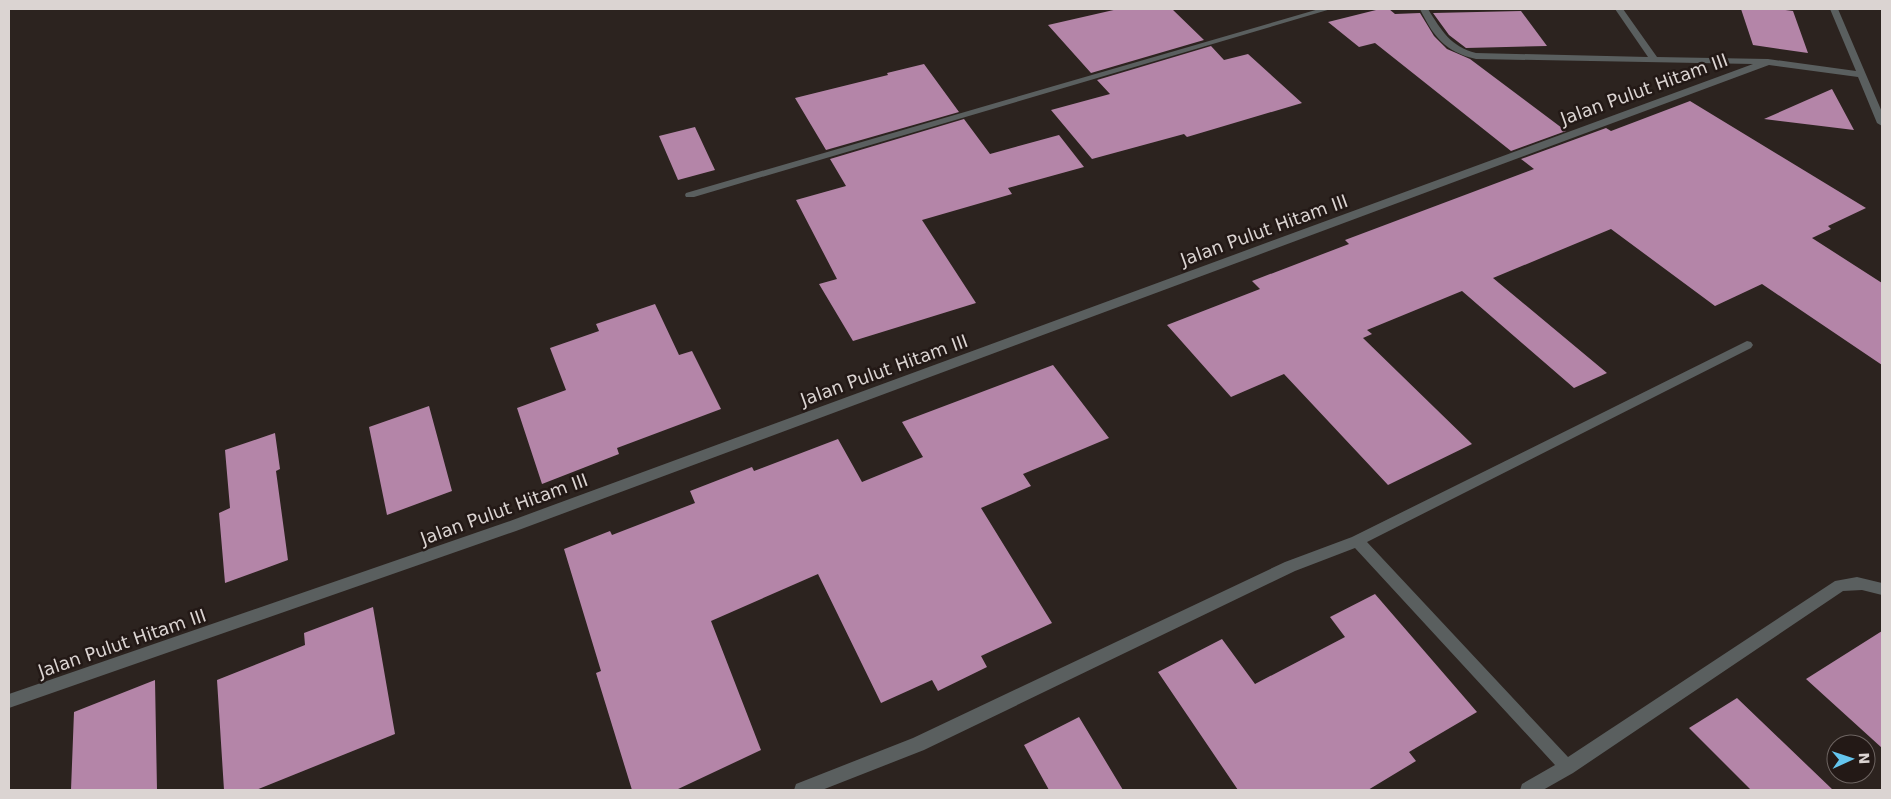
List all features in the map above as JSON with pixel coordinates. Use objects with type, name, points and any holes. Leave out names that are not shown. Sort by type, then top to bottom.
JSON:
[{"type":"street","points":[[690,195],[1327,9]]},
{"type":"street","points":[[1424,9],[1446,44],[1468,55],[1501,58],[1768,62],[1812,66],[1862,75]]},
{"type":"street","points":[[1618,9],[1655,60]]},
{"type":"street","points":[[1834,9],[1882,123]]},
{"type":"street","name":"Jalan Pulut Hitam III","points":[[9,701],[511,527],[1768,62]]},
{"type":"street","points":[[802,790],[918,744],[1269,576],[1357,541],[1748,345]]},
{"type":"street","points":[[1357,541],[1567,767]]},
{"type":"street","points":[[1528,790],[1567,767],[1840,586],[1853,583],[1866,584],[1882,589]]},
{"type":"building","points":[[1118,9],[1172,9],[1204,40],[1091,73],[1048,25]]},
{"type":"building","points":[[1380,9],[1389,9],[1395,14],[1420,13],[1434,36],[1447,49],[1470,59],[1566,131],[1511,151],[1375,43],[1359,47],[1328,22]]},
{"type":"building","points":[[1741,9],[1793,11],[1808,53],[1753,45]]},
{"type":"building","points":[[1521,11],[1547,46],[1466,48],[1449,35],[1433,13]]},
{"type":"building","points":[[1211,46],[1224,60],[1248,54],[1302,103],[1187,137],[1184,134],[1092,159],[1051,110],[1110,94],[1097,80]]},
{"type":"building","points":[[924,64],[959,112],[826,150],[795,98],[888,75],[887,73]]},
{"type":"building","points":[[1832,89],[1854,130],[1764,119]]},
{"type":"building","points":[[1690,101],[1866,208],[1828,226],[1831,229],[1812,238],[1882,283],[1882,365],[1762,284],[1715,306],[1611,229],[1493,278],[1607,373],[1574,388],[1462,291],[1367,330],[1372,334],[1363,338],[1472,444],[1388,485],[1284,374],[1231,397],[1167,325],[1260,289],[1252,281],[1349,244],[1345,240],[1534,169],[1521,159],[1606,128],[1611,131]]},
{"type":"building","points":[[964,119],[990,154],[1059,135],[1084,167],[1008,188],[1012,194],[922,220],[976,303],[853,341],[819,284],[837,279],[796,200],[846,186],[830,159]]},
{"type":"building","points":[[695,127],[715,170],[678,180],[659,136]]},
{"type":"building","points":[[655,304],[679,355],[692,351],[721,409],[617,448],[619,454],[542,484],[517,408],[566,390],[550,348],[599,331],[596,324]]},
{"type":"building","points":[[1053,365],[1109,438],[1023,474],[1031,486],[981,508],[1052,623],[981,656],[987,667],[938,691],[932,680],[881,703],[818,574],[711,621],[761,750],[676,790],[632,790],[596,673],[601,671],[564,549],[610,531],[612,535],[695,503],[690,491],[752,467],[754,471],[838,439],[862,482],[923,457],[902,422]]},
{"type":"building","points":[[429,406],[452,491],[387,515],[369,427]]},
{"type":"building","points":[[275,433],[280,469],[276,471],[288,560],[225,583],[219,513],[230,508],[225,450]]},
{"type":"building","points":[[1375,594],[1477,712],[1409,752],[1416,761],[1368,790],[1238,790],[1158,672],[1222,639],[1255,684],[1345,637],[1330,617]]},
{"type":"building","points":[[373,607],[395,734],[256,790],[224,790],[217,680],[305,645],[304,633]]},
{"type":"building","points":[[1882,631],[1882,748],[1876,743],[1876,734],[1867,734],[1806,679]]},
{"type":"building","points":[[155,680],[157,790],[71,790],[74,712]]},
{"type":"building","points":[[1737,698],[1833,790],[1751,790],[1689,728]]},
{"type":"building","points":[[1079,717],[1123,790],[1049,790],[1024,745]]}]
